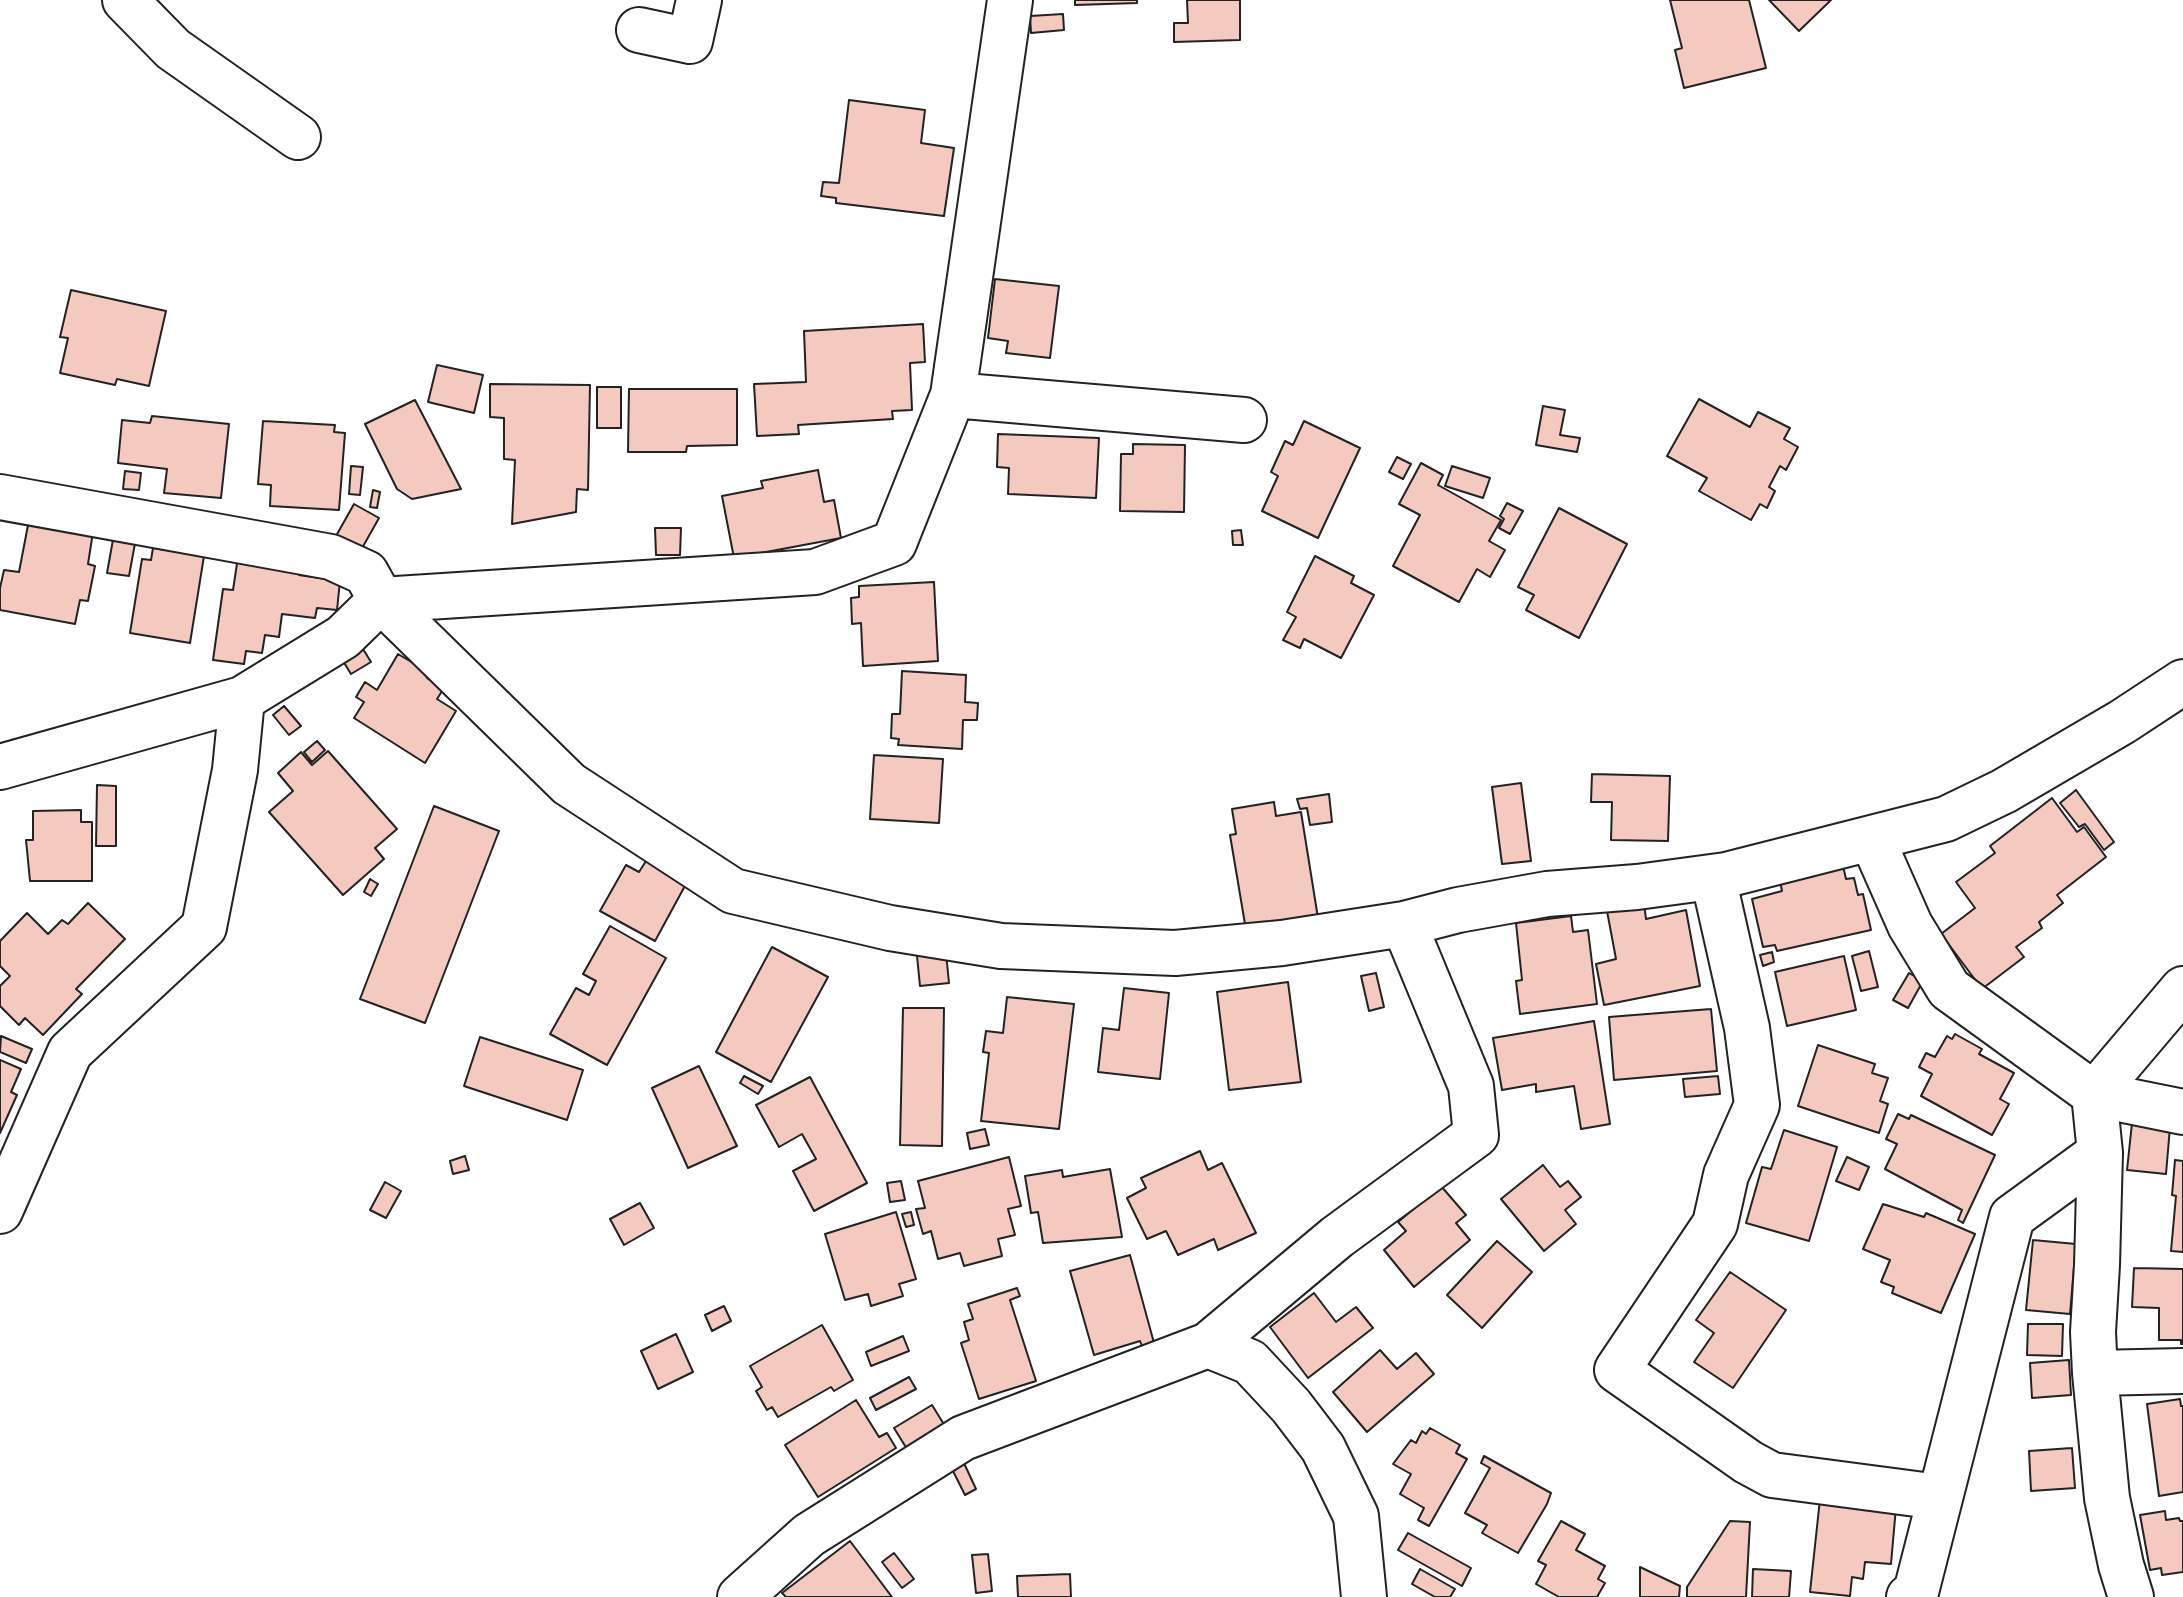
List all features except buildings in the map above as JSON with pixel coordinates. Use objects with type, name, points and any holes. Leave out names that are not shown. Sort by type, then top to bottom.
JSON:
[{"type":"street","points":[[125,0],[173,49],[298,137]]},
{"type":"street","points":[[639,30],[690,41],[699,0]]},
{"type":"street","points":[[0,767],[242,699],[343,637],[381,600],[815,572],[894,543],[953,395],[1010,0]]},
{"type":"street","points":[[953,395],[1244,420]]},
{"type":"street","points":[[0,497],[331,557],[366,573],[381,600],[569,784],[733,891],[890,928],[1001,946],[1175,953],[1282,943],[1404,924],[1458,910],[1547,894],[1713,877],[1946,819],[2004,791],[2122,722],[2183,682]]},
{"type":"street","points":[[0,1211],[70,1052],[204,927],[235,770],[242,699]]},
{"type":"street","points":[[1872,839],[1910,925],[1949,989],[2094,1094],[2183,1112]]},
{"type":"street","points":[[1713,877],[1747,1028],[1757,1105],[1726,1175],[1715,1224],[1617,1370],[1748,1462],[1772,1475],[1939,1497]]},
{"type":"street","points":[[740,1597],[809,1535],[963,1438],[1208,1345],[1337,1237],[1476,1135],[1471,1086],[1404,924]]},
{"type":"street","points":[[2131,1597],[2107,1498],[2095,1373],[2093,1332],[2100,1153],[2094,1094],[2183,989]]},
{"type":"street","points":[[1909,1597],[1916,1592],[2012,1217],[2100,1153]]},
{"type":"street","points":[[1208,1345],[1250,1362],[1291,1406],[1323,1448],[1356,1516],[1364,1597]]},
{"type":"street","points":[[2095,1373],[2183,1371]]}]
